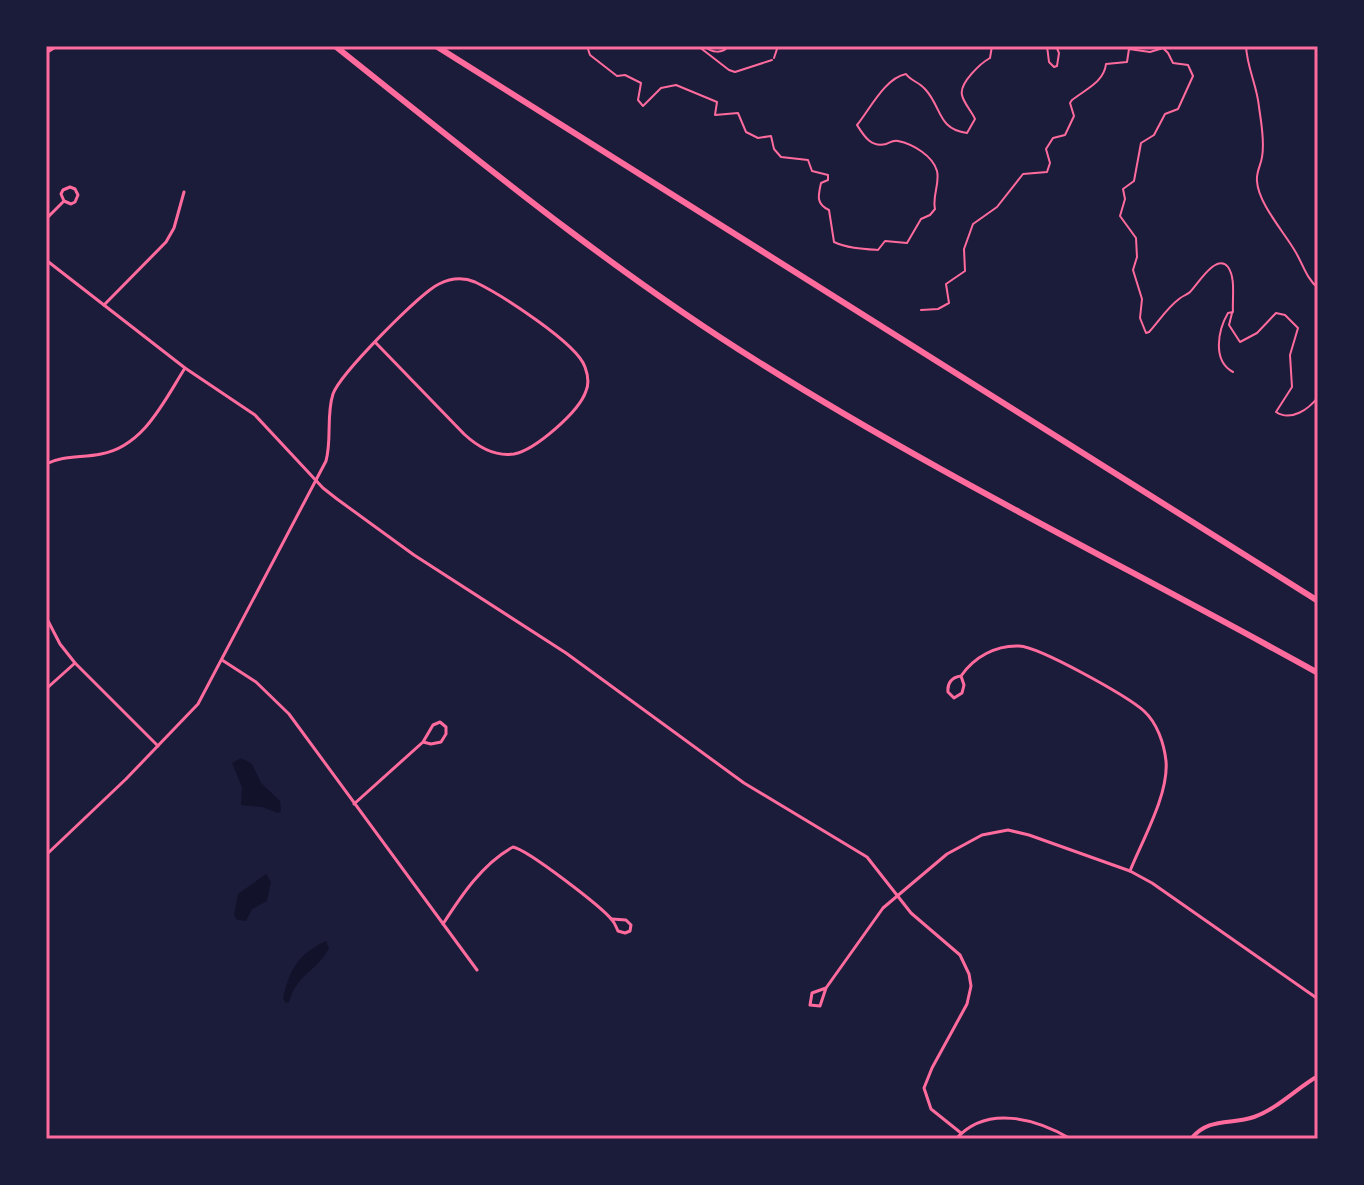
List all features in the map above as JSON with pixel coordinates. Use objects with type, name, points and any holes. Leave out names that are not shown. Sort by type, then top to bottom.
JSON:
[{"type":"highway","points":[[335,46],[583,241],[744,354],[872,431],[1318,673]]},
{"type":"highway","points":[[436,46],[1318,601]]},
{"type":"street","points":[[46,53],[57,46]]},
{"type":"street","points":[[70,187],[75,189],[77,200],[71,204],[64,201],[63,190],[70,187]]},
{"type":"street","points":[[104,305],[166,242],[174,228],[184,192]]},
{"type":"street","points":[[46,219],[64,201]]},
{"type":"street","points":[[46,260],[185,368],[255,415],[315,480],[337,499],[405,548],[544,638],[744,783],[856,849],[872,863],[911,913],[960,955],[969,974],[971,986],[967,1004],[924,1088],[931,1109],[961,1133]]},
{"type":"street","points":[[46,855],[198,704],[328,451],[333,394],[347,370],[375,342],[435,286],[444,281],[467,279],[496,294],[571,346],[585,365],[588,384],[580,403],[536,444],[513,454],[497,453],[480,447],[464,434],[375,342]]},
{"type":"street","points":[[46,464],[59,458],[101,454],[129,442],[154,417],[185,368]]},
{"type":"street","points":[[46,617],[60,644],[75,663],[158,746]]},
{"type":"street","points":[[961,676],[964,689],[960,696],[954,698],[948,692],[948,685],[979,658],[993,650],[1029,647],[1117,693],[1144,711],[1156,727],[1165,753],[1166,771],[1156,809],[1130,871]]},
{"type":"street","points":[[222,660],[251,678],[283,707],[477,970]]},
{"type":"street","points":[[46,689],[75,663]]},
{"type":"street","points":[[354,804],[423,742],[429,728],[436,723],[443,724],[447,730],[441,742],[423,742]]},
{"type":"street","points":[[826,988],[812,993],[810,1005],[820,1006],[826,988],[876,916],[898,894],[956,848],[973,838],[999,831],[1029,835],[1130,871],[1211,922],[1318,999]]},
{"type":"street","points":[[443,924],[486,868],[513,847],[545,865],[612,919],[618,931],[630,931],[631,925],[626,920],[612,919]]},
{"type":"street","points":[[1191,1139],[1201,1128],[1210,1124],[1248,1119],[1260,1114],[1318,1076]]},
{"type":"street","points":[[956,1139],[985,1120],[1016,1119],[1039,1123],[1071,1139]]},
{"type":"path","points":[[587,46],[590,55],[617,76],[625,75],[641,83],[638,100],[643,106],[661,88],[676,85],[717,102],[715,115],[738,113],[746,132],[758,138],[771,136],[774,149],[781,157],[808,160],[812,171],[826,173],[828,180],[821,183],[819,202],[821,207],[829,210],[836,244],[878,250],[885,241],[905,244],[920,222],[935,209],[936,167],[922,152],[899,141],[880,145],[870,143],[857,125],[893,80],[906,74],[934,98],[941,119],[950,128],[967,133],[975,119],[962,89],[990,58],[992,46]]},
{"type":"path","points":[[698,46],[735,72],[773,59],[778,46]]},
{"type":"path","points":[[704,46],[718,52],[729,46]]},
{"type":"path","points":[[1047,46],[1049,62],[1054,67],[1057,66],[1059,53],[1056,46]]},
{"type":"path","points":[[1246,46],[1248,69],[1259,103],[1263,156],[1256,175],[1257,186],[1274,223],[1292,245],[1310,281],[1318,288]]},
{"type":"path","points":[[921,310],[938,309],[949,303],[946,284],[965,271],[964,249],[973,224],[997,207],[1023,174],[1047,172],[1050,163],[1046,149],[1053,138],[1065,135],[1073,121],[1072,100],[1098,82],[1105,73],[1106,64],[1127,62],[1129,49],[1150,52],[1163,48],[1173,63],[1188,65],[1193,76],[1178,109],[1165,114],[1154,135],[1141,143],[1134,181],[1123,189],[1125,199],[1120,216],[1136,238],[1137,257],[1133,270],[1142,299],[1140,314],[1143,327],[1146,333],[1149,332],[1175,303],[1193,290],[1195,282],[1219,264],[1229,268],[1233,288],[1233,312],[1229,325],[1240,342],[1257,333],[1276,313],[1285,315],[1298,328],[1290,355],[1292,387],[1276,412],[1279,415],[1296,414],[1307,409],[1318,397]]},
{"type":"path","points":[[1233,312],[1228,313],[1222,324],[1219,349],[1219,356],[1227,370],[1233,372]]},
{"type":"shaded area","points":[[241,758],[252,764],[261,783],[280,801],[281,811],[278,813],[262,807],[241,805],[242,787],[232,763]]},
{"type":"shaded area","points":[[266,874],[271,882],[267,901],[252,909],[246,921],[237,920],[234,915],[238,894]]},
{"type":"shaded area","points":[[326,941],[329,948],[324,956],[297,984],[286,1003],[283,999],[285,989],[296,964],[308,951]]}]
